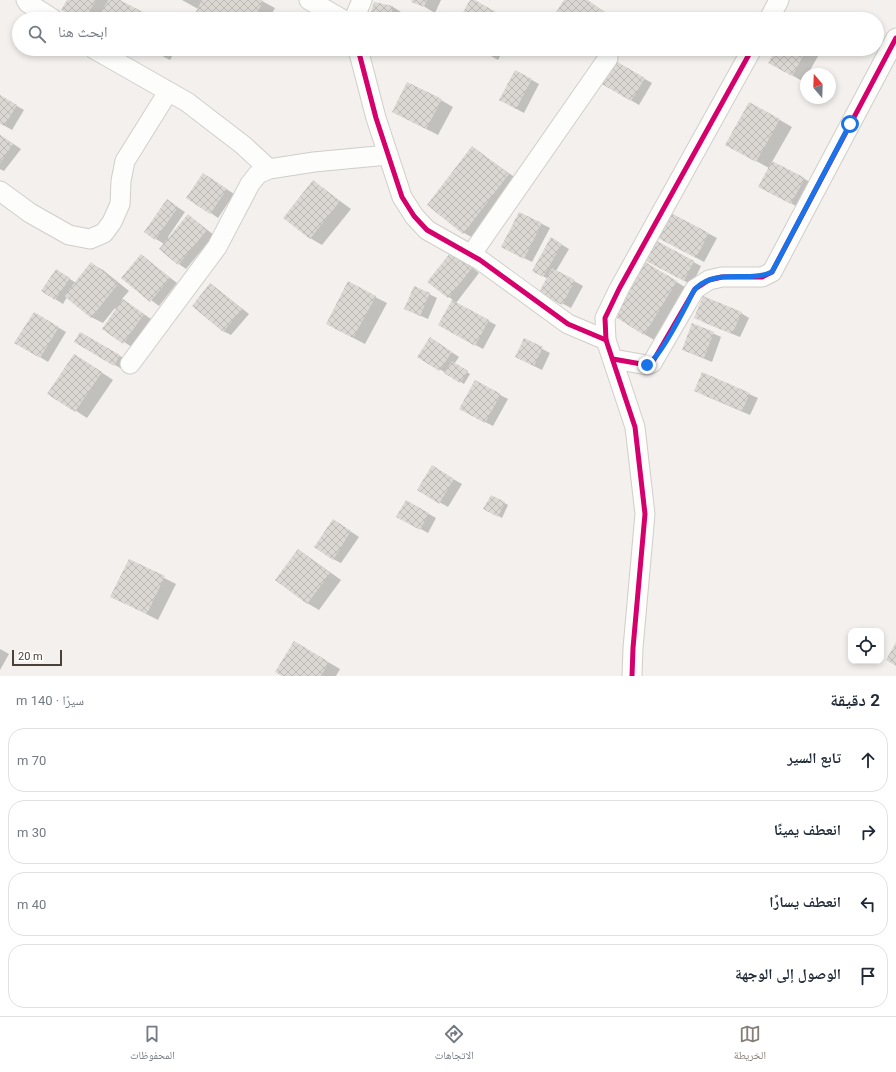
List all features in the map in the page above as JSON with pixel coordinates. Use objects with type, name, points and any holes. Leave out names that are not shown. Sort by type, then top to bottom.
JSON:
[{"type":"street","points":[[26,0],[28,3],[50,10]]},
{"type":"street","points":[[309,0],[330,12]]},
{"type":"street","points":[[357,12],[362,0]]},
{"type":"street","points":[[773,12],[779,0]]},
{"type":"street","points":[[613,359],[647,365],[652,363],[695,288],[709,280],[722,277],[762,277],[772,272],[896,38]]},
{"type":"street","points":[[106,56],[187,102],[243,145],[269,168]]},
{"type":"street","points":[[360,56],[376,118],[402,197],[414,216],[427,230],[471,255],[568,324],[606,340]]},
{"type":"street","points":[[632,676],[633,648],[645,514],[635,427],[606,340],[605,318],[619,289],[748,56]]},
{"type":"street","points":[[471,255],[608,58]]},
{"type":"street","points":[[0,191],[30,213],[69,235],[90,239],[104,234],[112,222],[120,204],[121,181],[125,161],[168,92]]},
{"type":"street","points":[[130,364],[217,247],[250,184],[258,174],[269,168],[388,155]]},
{"type":"building","points":[[67,0],[96,0],[89,12],[65,12],[61,10]]},
{"type":"building","points":[[108,0],[120,0],[143,12],[102,12]]},
{"type":"building","points":[[202,0],[263,1],[258,12],[196,12]]},
{"type":"building","points":[[412,0],[427,0],[424,7],[411,2]]},
{"type":"building","points":[[470,0],[475,0],[496,12],[463,12]]},
{"type":"building","points":[[564,0],[587,0],[604,12],[556,12]]},
{"type":"building","points":[[374,2],[393,6],[392,12],[371,12]]},
{"type":"building","points":[[772,56],[803,56],[792,76],[768,63]]},
{"type":"building","points":[[614,60],[645,78],[631,101],[600,83]]},
{"type":"building","points":[[515,70],[532,79],[516,109],[499,100]]},
{"type":"building","points":[[407,82],[442,99],[426,129],[392,112]]},
{"type":"building","points":[[0,95],[17,105],[4,126],[0,124]]},
{"type":"building","points":[[749,102],[780,119],[756,162],[725,145]]},
{"type":"building","points":[[0,135],[13,144],[0,163]]},
{"type":"building","points":[[472,146],[509,174],[463,234],[427,205]]},
{"type":"building","points":[[772,161],[805,178],[791,204],[758,187]]},
{"type":"building","points":[[203,173],[227,189],[210,214],[186,198]]},
{"type":"building","points":[[313,180],[340,201],[310,239],[283,218]]},
{"type":"building","points":[[167,199],[178,207],[155,240],[144,232]]},
{"type":"building","points":[[519,212],[542,223],[524,259],[501,247]]},
{"type":"building","points":[[671,213],[709,233],[696,258],[658,238]]},
{"type":"building","points":[[188,214],[207,230],[178,265],[159,249]]},
{"type":"building","points":[[551,237],[562,244],[543,277],[532,271]]},
{"type":"building","points":[[655,240],[694,261],[684,281],[644,260]]},
{"type":"building","points":[[451,252],[472,268],[448,298],[427,282]]},
{"type":"building","points":[[141,254],[170,278],[150,302],[121,278]]},
{"type":"building","points":[[642,260],[677,281],[644,335],[609,313]]},
{"type":"building","points":[[91,262],[118,284],[91,318],[64,296]]},
{"type":"building","points":[[552,268],[575,280],[562,305],[539,292]]},
{"type":"building","points":[[56,269],[70,278],[55,300],[41,291]]},
{"type":"building","points":[[348,281],[376,296],[353,338],[326,324]]},
{"type":"building","points":[[210,283],[242,309],[223,332],[192,306]]},
{"type":"building","points":[[414,286],[430,293],[420,316],[404,309]]},
{"type":"building","points":[[703,296],[742,312],[732,334],[694,318]]},
{"type":"building","points":[[123,299],[144,314],[123,344],[102,329]]},
{"type":"building","points":[[452,300],[489,320],[475,346],[438,325]]},
{"type":"building","points":[[34,312],[59,327],[40,358],[14,343]]},
{"type":"building","points":[[692,323],[714,332],[704,358],[682,350]]},
{"type":"building","points":[[80,332],[120,355],[114,366],[74,342]]},
{"type":"building","points":[[430,337],[452,352],[439,371],[417,357]]},
{"type":"building","points":[[524,338],[543,347],[534,366],[515,357]]},
{"type":"building","points":[[74,354],[102,372],[75,412],[47,394]]},
{"type":"building","points":[[452,361],[468,371],[460,383],[444,373]]},
{"type":"building","points":[[702,372],[750,393],[742,411],[694,391]]},
{"type":"building","points":[[475,380],[501,394],[485,423],[459,409]]},
{"type":"building","points":[[432,465],[454,479],[439,504],[417,490]]},
{"type":"building","points":[[491,495],[505,502],[498,517],[483,509]]},
{"type":"building","points":[[406,500],[429,513],[420,530],[396,517]]},
{"type":"building","points":[[333,519],[351,531],[333,560],[314,547]]},
{"type":"building","points":[[298,549],[330,573],[307,604],[275,580]]},
{"type":"building","points":[[129,559],[165,576],[147,614],[110,597]]},
{"type":"building","points":[[294,641],[329,662],[321,676],[282,676],[275,672]]},
{"type":"building","points":[[896,642],[896,666],[886,660]]},
{"type":"cycle path","points":[[613,359],[647,365],[652,363],[695,289],[709,280],[722,277],[762,277],[772,272],[896,38]]},
{"type":"cycle path","points":[[360,56],[376,118],[402,197],[414,216],[427,230],[480,260],[568,324],[606,340]]},
{"type":"cycle path","points":[[632,676],[633,648],[645,514],[635,427],[606,340],[605,318],[619,289],[748,56]]},
{"type":"route","points":[[647,365],[652,363],[659,352],[695,288],[709,280],[722,277],[762,277],[772,272],[850,124]]}]
